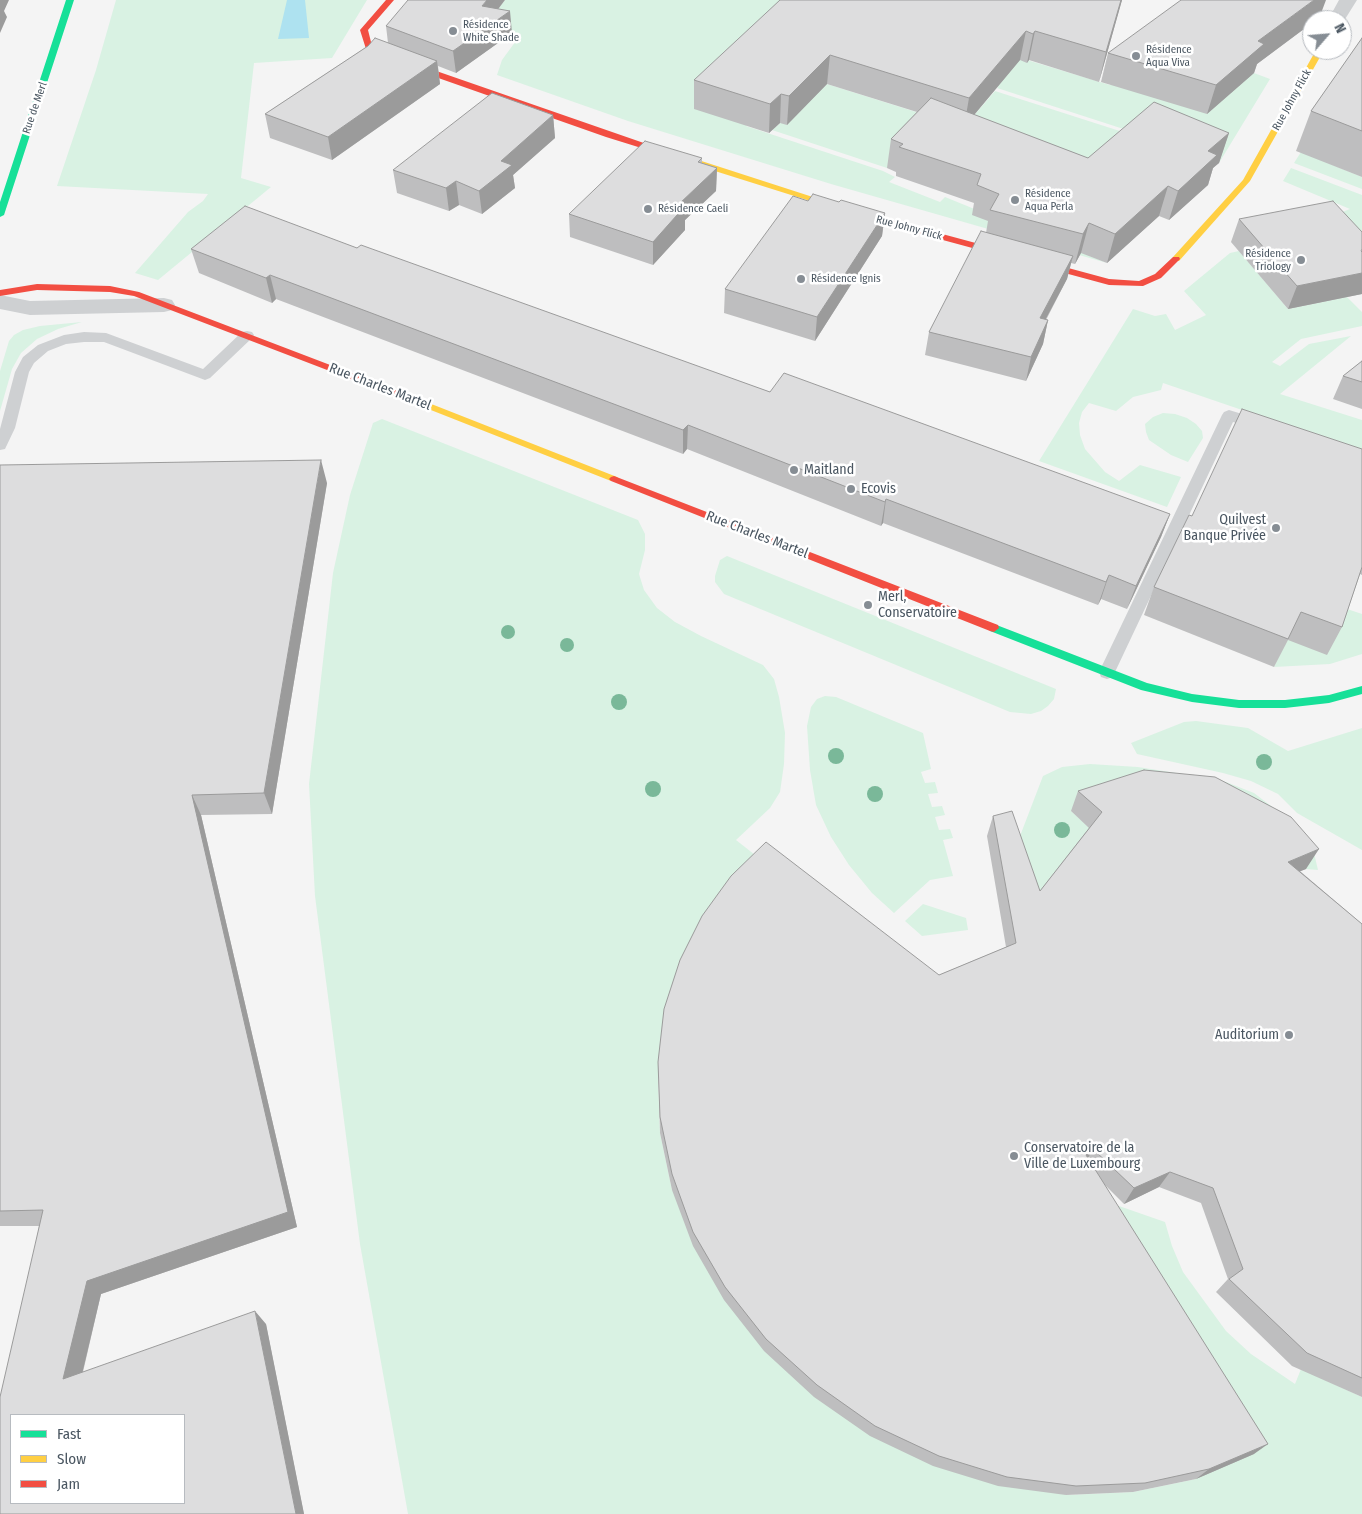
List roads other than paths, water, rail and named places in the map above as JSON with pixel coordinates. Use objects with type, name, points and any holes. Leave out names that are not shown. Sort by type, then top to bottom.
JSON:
[{"type":"street","name":"Rue de Merl","points":[[0,216],[70,0]]},
{"type":"street","name":"Rue Johny Flick","points":[[390,0],[364,30],[369,47],[393,58],[609,135],[863,215],[1109,282],[1140,284],[1158,276],[1181,254],[1246,181],[1314,60]]},
{"type":"street","name":"Rue Charles Martel","points":[[0,293],[36,287],[110,289],[136,294],[247,335],[1145,687],[1192,698],[1239,704],[1285,704],[1329,699],[1362,690]]},
{"type":"street","name":"Rue Charles Martel","points":[[0,302],[30,308],[164,305]]},
{"type":"lane","points":[[0,446],[8,428],[22,372],[28,360],[43,348],[64,340],[84,337],[106,338],[204,375],[247,335]]},
{"type":"lane","points":[[1107,672],[1229,415],[1277,431]]},
{"type":"water","points":[[287,0],[305,0],[309,38],[278,39]]},
{"type":"place","name":"Résidence White Shade","points":[[453,31]]},
{"type":"place","name":"Résidence Aqua Viva","points":[[1136,56]]},
{"type":"place","name":"Résidence Aqua Perla","points":[[1015,200]]},
{"type":"place","name":"Résidence Caeli","points":[[648,209]]},
{"type":"place","name":"Résidence Triology","points":[[1301,260]]},
{"type":"place","name":"Résidence Ignis","points":[[801,279]]},
{"type":"place","name":"Maitland","points":[[794,470]]},
{"type":"place","name":"Ecovis","points":[[851,489]]},
{"type":"place","name":"Quilvest Banque Privée","points":[[1276,528]]},
{"type":"place","name":"Merl, Conservatoire","points":[[868,605]]},
{"type":"place","name":"Auditorium","points":[[1289,1035]]},
{"type":"place","name":"Conservatoire de la Ville de Luxembourg","points":[[1014,1156]]}]
